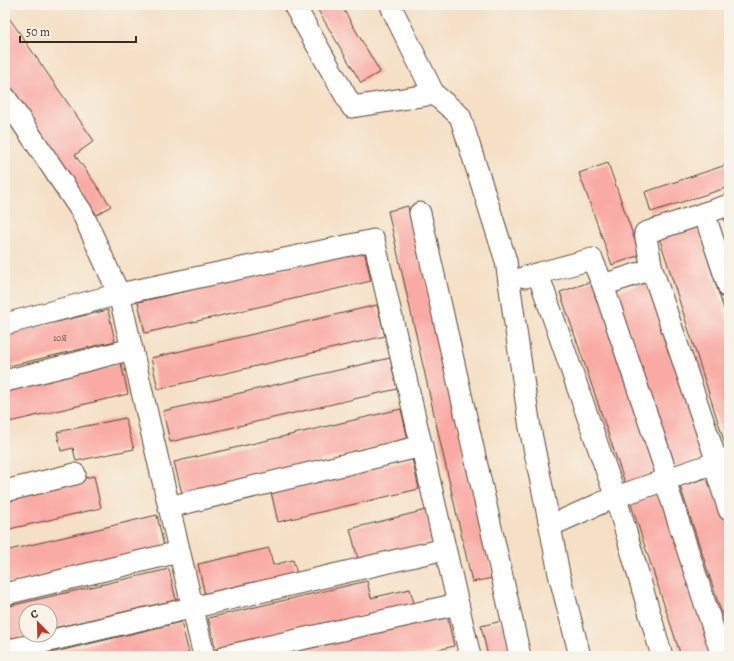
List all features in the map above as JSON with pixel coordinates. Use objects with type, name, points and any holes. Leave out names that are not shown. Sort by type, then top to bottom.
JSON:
[{"type":"lane","points":[[294,5],[352,107],[434,94]]},
{"type":"lane","points":[[391,5],[434,94],[460,116],[506,261],[530,428],[558,574],[580,656]]},
{"type":"lane","points":[[5,97],[11,120],[82,212],[119,294],[204,656]]},
{"type":"lane","points":[[729,205],[645,233],[652,269],[720,461],[729,510]]},
{"type":"lane","points":[[420,213],[520,656]]},
{"type":"lane","points":[[704,213],[729,288]]},
{"type":"lane","points":[[5,324],[119,294],[374,240],[470,656]]},
{"type":"lane","points":[[509,282],[592,259],[603,285],[722,656]]},
{"type":"lane","points":[[603,285],[652,269]]},
{"type":"lane","points":[[538,274],[616,498],[662,656]]},
{"type":"lane","points":[[5,381],[132,350]]},
{"type":"lane","points":[[169,507],[422,446]]},
{"type":"lane","points":[[550,526],[610,499],[720,461]]},
{"type":"lane","points":[[5,491],[75,474]]},
{"type":"lane","points":[[5,651],[445,548]]},
{"type":"lane","points":[[5,594],[179,552]]},
{"type":"lane","points":[[226,656],[458,604]]},
{"type":"building","points":[[315,5],[341,5],[380,72],[361,83]]},
{"type":"building","points":[[5,12],[94,141],[75,155],[111,206],[97,215],[5,82]]},
{"type":"building","points":[[608,163],[640,255],[612,265],[579,173]]},
{"type":"building","points":[[729,164],[729,187],[651,212],[645,192]]},
{"type":"building","points":[[408,206],[493,578],[472,582],[388,211]]},
{"type":"building","points":[[729,214],[729,232],[723,216]]},
{"type":"building","points":[[696,222],[729,325],[729,449],[727,450],[658,234]]},
{"type":"building","points":[[364,250],[371,281],[145,333],[138,302]]},
{"type":"building","points":[[596,280],[662,474],[626,486],[560,292]]},
{"type":"building","points":[[650,281],[710,457],[676,468],[616,292]]},
{"type":"building","points":[[377,305],[385,336],[158,389],[151,358]]},
{"type":"building","points":[[108,310],[115,341],[5,367],[5,334]]},
{"type":"building","points":[[390,358],[397,389],[170,442],[163,411]]},
{"type":"building","points":[[121,363],[128,394],[5,423],[5,390]]},
{"type":"building","points":[[401,409],[408,440],[182,493],[174,462]]},
{"type":"building","points":[[125,418],[134,449],[76,461],[73,448],[61,451],[57,432]]},
{"type":"building","points":[[412,459],[419,489],[278,522],[271,492]]},
{"type":"building","points":[[94,476],[101,508],[5,530],[5,497]]},
{"type":"building","points":[[713,476],[729,526],[729,636],[680,486]]},
{"type":"building","points":[[663,491],[717,656],[681,656],[630,501]]},
{"type":"building","points":[[426,510],[433,541],[358,559],[350,529]]},
{"type":"building","points":[[157,515],[164,547],[5,584],[5,551]]},
{"type":"building","points":[[269,548],[273,565],[293,560],[297,574],[205,595],[198,564]]},
{"type":"building","points":[[169,569],[176,600],[58,627],[58,603],[22,603]]},
{"type":"building","points":[[367,581],[371,598],[410,589],[414,603],[216,650],[208,618]]},
{"type":"building","points":[[18,604],[18,637],[5,640],[5,607]]},
{"type":"building","points":[[447,615],[454,646],[413,656],[276,656]]},
{"type":"building","points":[[502,621],[510,656],[488,656],[481,626]]},
{"type":"building","points":[[181,622],[189,653],[175,656],[38,656]]}]
